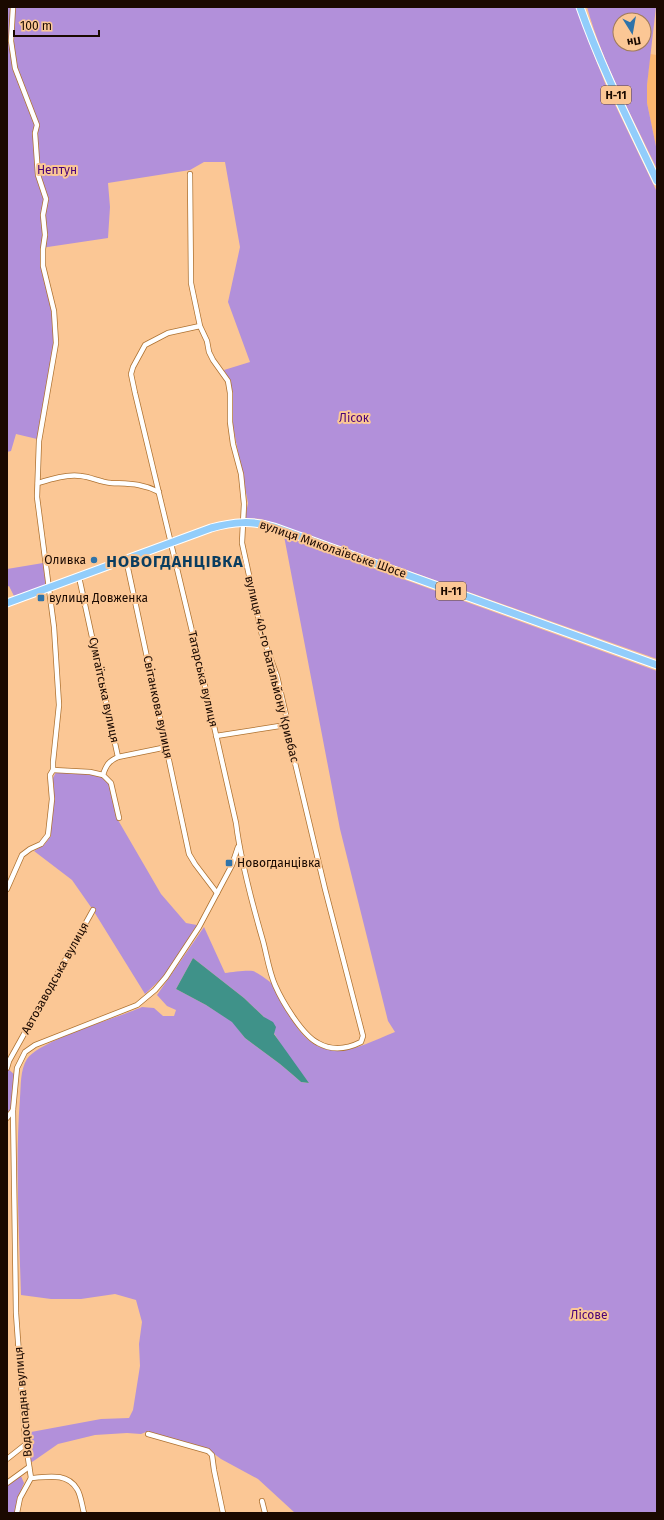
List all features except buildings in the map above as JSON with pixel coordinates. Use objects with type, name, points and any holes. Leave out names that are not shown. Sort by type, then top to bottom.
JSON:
[{"type":"main road","name":"Н-11","points":[[580,7],[612,86],[657,181]]},
{"type":"main road","name":"вулиця Миколаївське Шосе","points":[[7,603],[211,528],[227,524],[252,522],[274,527],[657,665]]},
{"type":"street","points":[[7,889],[22,855],[30,848],[40,844],[48,835],[52,799],[50,775],[53,770],[59,705],[54,626],[38,512],[39,441],[56,343],[54,311],[43,266],[45,236],[43,216],[46,199],[38,175],[35,133],[37,125],[16,68],[11,41],[13,7]]},
{"type":"street","name":"вулиця 40-го Батальйону Кривбас","points":[[190,174],[191,282],[200,326],[213,360],[228,381],[230,393],[230,422],[233,444],[241,474],[244,504],[242,543],[262,635],[277,676],[286,715],[286,726],[325,889],[363,1036],[361,1042],[355,1045],[334,1048]]},
{"type":"street","name":"Татарська вулиця","points":[[200,326],[168,333],[145,345],[133,367],[131,374],[172,543],[236,823],[239,846],[275,985],[298,1023],[309,1037],[317,1043],[334,1048]]},
{"type":"street","points":[[38,482],[57,478],[79,476],[108,482],[137,484],[159,492]]},
{"type":"street","name":"Світанкова вулиця","points":[[126,559],[189,854],[194,864],[217,893]]},
{"type":"street","name":"Сумгаїтська вулиця","points":[[79,577],[118,757],[111,760],[105,767],[103,775]]},
{"type":"street","points":[[216,736],[286,726]]},
{"type":"street","points":[[118,757],[167,747]]},
{"type":"street","points":[[53,770],[90,772],[103,775],[111,783],[116,798],[119,818]]},
{"type":"street","name":"Водоспадна вулиця","points":[[31,1478],[26,1444],[16,1312],[13,1110],[15,1075],[17,1068],[25,1052],[35,1045],[137,1006],[155,990],[166,977],[200,927],[232,865],[239,846]]},
{"type":"street","name":"Автозаводська вулиця","points":[[7,1068],[31,1021],[93,910]]},
{"type":"street","points":[[7,1068],[15,1075]]},
{"type":"street","points":[[7,1112],[13,1110]]},
{"type":"street","points":[[7,1118],[13,1110]]},
{"type":"street","points":[[148,1434],[208,1451],[212,1455],[223,1513]]},
{"type":"street","points":[[7,1460],[26,1444]]},
{"type":"street","points":[[7,1483],[29,1468]]},
{"type":"street","points":[[17,1513],[20,1498],[24,1488],[31,1478],[59,1476],[69,1480],[77,1489],[84,1513]]},
{"type":"street","points":[[262,1501],[265,1513]]},
{"type":"shaded area","points":[[650,54],[657,55],[657,151],[647,103]]},
{"type":"green space","points":[[7,7],[577,7],[607,88],[657,192],[657,659],[274,523],[261,519],[245,518],[248,503],[232,421],[233,393],[230,382],[224,370],[250,362],[228,302],[240,247],[225,162],[204,162],[190,170],[108,183],[110,207],[108,238],[41,248],[43,274],[52,313],[54,342],[37,439],[16,434],[11,451],[7,452]]},
{"type":"green space","points":[[587,7],[656,7],[652,42],[652,12],[612,12],[612,52],[651,52],[647,85],[647,103],[657,151],[657,169],[619,90],[601,49]]},
{"type":"green space","name":"Лісове","points":[[284,536],[657,671],[657,1513],[295,1513],[258,1479],[221,1459],[209,1450],[146,1432],[141,1434],[127,1433],[95,1435],[58,1444],[32,1462],[30,1461],[29,1443],[31,1432],[101,1419],[129,1418],[133,1410],[140,1366],[139,1344],[142,1322],[136,1300],[115,1294],[81,1299],[51,1299],[21,1295],[18,1147],[21,1083],[25,1063],[27,1059],[35,1052],[47,1044],[142,1007],[154,1008],[163,1016],[174,1016],[176,1010],[167,1006],[157,995],[204,927],[225,973],[253,971],[271,983],[299,1030],[310,1041],[321,1047],[333,1050],[345,1050],[370,1043],[395,1032],[388,1021],[340,829]],"holes":[[[193,958],[244,998],[264,1017],[288,1056],[309,1083],[301,1082],[245,1038],[233,1022],[176,989]]]},
{"type":"green space","points":[[43,563],[46,585],[14,596],[9,586],[7,587],[7,569]]},
{"type":"green space","points":[[56,772],[89,774],[101,777],[109,784],[118,820],[161,894],[186,923],[197,925],[165,975],[145,994],[93,910],[72,880],[34,851],[44,845],[51,836],[51,812],[54,785],[52,780]]},
{"type":"green space","points":[[7,1068],[15,1075],[13,1110],[7,1112]]},
{"type":"green space","points":[[21,1476],[24,1483],[18,1497],[16,1513],[7,1513],[7,1485]]},
{"type":"water","points":[[193,958],[244,998],[264,1017],[273,1022],[276,1027],[274,1034],[309,1083],[301,1082],[245,1038],[232,1022],[206,1005],[176,989]]},
{"type":"place","name":"Оливка","points":[[94,560]]},
{"type":"place","name":"вулиця Довженка","points":[[41,598]]},
{"type":"place","name":"Новогданцівка","points":[[229,863]]},
{"type":"district","name":"НОВОГДАНЦІВКА","points":[[175,561]]},
{"type":"park label","name":"Нептун","points":[[57,170]]},
{"type":"park label","name":"Лісок","points":[[354,418]]}]
